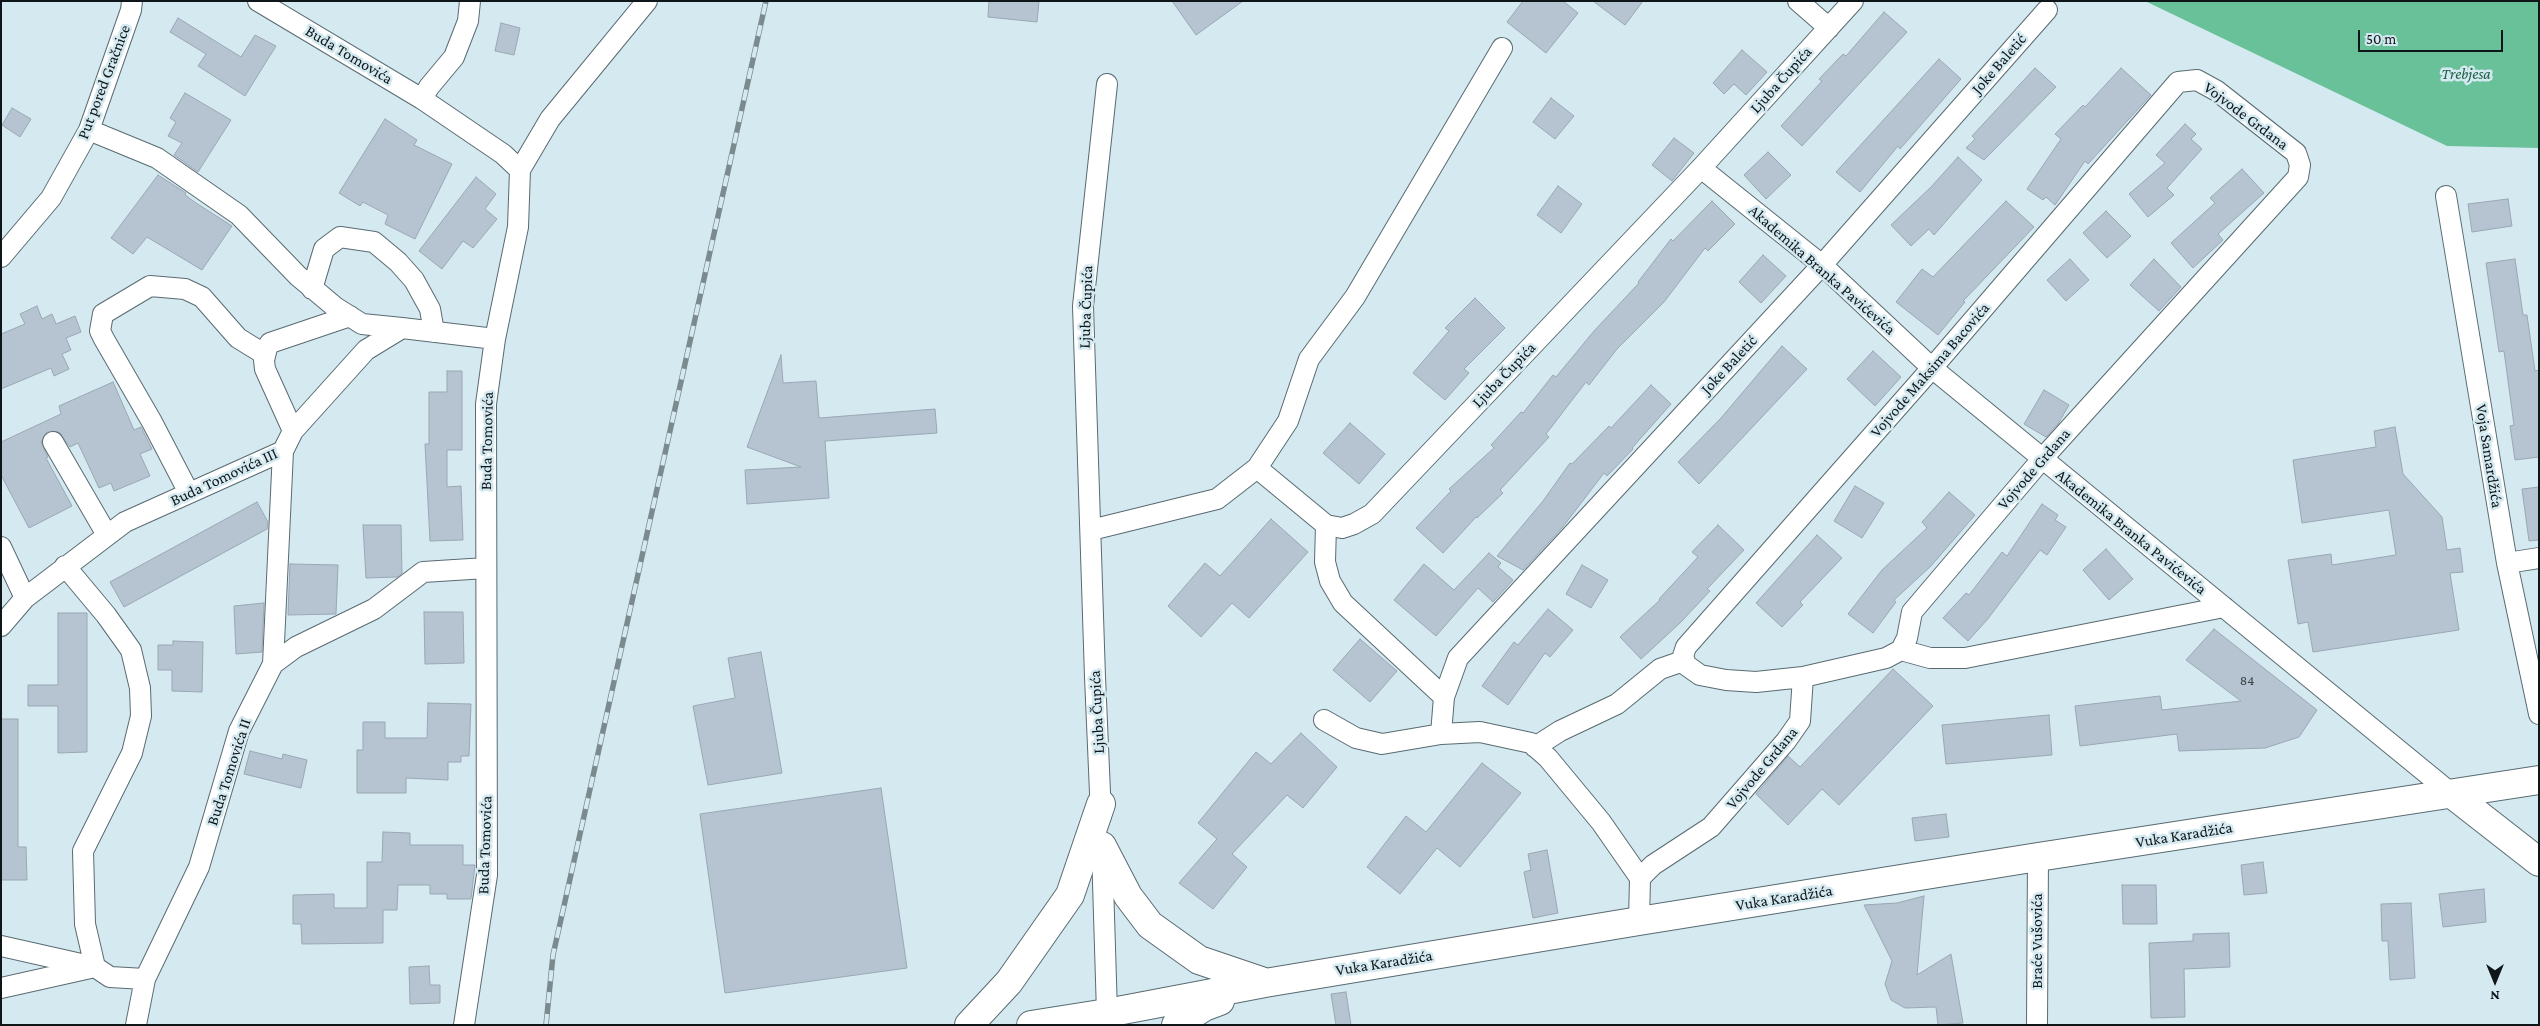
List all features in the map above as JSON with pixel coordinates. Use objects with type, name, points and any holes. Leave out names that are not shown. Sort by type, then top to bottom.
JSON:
[{"type":"street","name":"Put pored Gračnice","points":[[1,257],[51,198],[89,130],[131,10],[132,1]]},
{"type":"street","name":"Buda Tomovića","points":[[258,1],[422,99],[503,154],[520,170],[518,227],[495,339],[486,404],[487,876],[464,1025]]},
{"type":"street","points":[[422,99],[429,87],[454,58],[468,20],[470,1]]},
{"type":"street","points":[[520,170],[550,119],[646,1]]},
{"type":"street","points":[[1798,1],[1829,28]]},
{"type":"street","name":"Ljuba Čupića","points":[[1326,525],[1342,528],[1372,514],[1701,168],[1853,1]]},
{"type":"street","name":"Joke Baletić","points":[[1441,734],[1444,697],[1458,658],[1822,265],[2047,10]]},
{"type":"street","points":[[1091,530],[1216,499],[1257,468],[1288,421],[1309,359],[1355,298],[1502,48]]},
{"type":"street","name":"Vojvode Grdana","points":[[1901,650],[1907,638],[1912,612],[2042,459],[2298,176],[2300,165],[2296,153],[2225,98],[2197,80],[2178,82]]},
{"type":"street","name":"Vojvode Maksima Bacovića","points":[[1683,659],[1686,647],[1932,368],[2178,82]]},
{"type":"street","name":"Ljuba Čupića","points":[[1104,1019],[1101,804],[1083,306],[1107,84]]},
{"type":"street","points":[[89,130],[157,158],[239,215],[312,288],[362,324],[495,339]]},
{"type":"street","name":"Akademika Branka Pavićevića","points":[[1701,168],[1822,265],[1932,368],[2452,794]]},
{"type":"street","name":"Voja Samardžića","points":[[2446,196],[2507,563],[2539,714]]},
{"type":"street","points":[[312,288],[324,249],[340,238],[374,242],[398,262],[414,280],[430,309],[434,332]]},
{"type":"street","points":[[189,493],[152,422],[104,339],[100,330],[103,314],[150,286],[185,289],[202,298],[238,338],[264,354]]},
{"type":"street","points":[[293,431],[265,369],[264,354],[270,343],[350,316]]},
{"type":"street","name":"Buda Tomovića III","points":[[1,626],[25,598],[125,522],[283,450],[293,431],[366,350],[402,328]]},
{"type":"street","points":[[53,442],[108,535]]},
{"type":"street","name":"Buda Tomovića II","points":[[136,1025],[145,979],[199,867],[239,731],[273,664],[283,450]]},
{"type":"street","points":[[1257,468],[1326,525],[1325,562],[1330,581],[1343,603],[1444,697]]},
{"type":"street","points":[[1,547],[25,598]]},
{"type":"street","points":[[2507,563],[2539,558]]},
{"type":"street","points":[[65,566],[106,615],[131,650],[140,688],[140,716],[132,753],[83,851],[85,924],[95,967]]},
{"type":"street","points":[[273,664],[296,647],[374,609],[423,572],[486,568]]},
{"type":"street","points":[[1536,747],[1560,731],[1617,704],[1660,669],[1683,659],[1700,675],[1726,680],[1756,682],[1803,677],[1886,658],[1901,650],[1930,658],[1965,658],[2224,607]]},
{"type":"street","name":"Vojvode Grdana","points":[[1640,878],[1653,864],[1711,827],[1786,741],[1800,721],[1803,677]]},
{"type":"street","points":[[1324,720],[1356,738],[1382,744],[1441,734],[1480,732],[1531,743],[1548,758],[1601,822],[1640,878],[1639,921]]},
{"type":"street","name":"Vuka Karadžića","points":[[1031,1025],[1104,1019],[1265,983],[2038,857],[2539,780]]},
{"type":"street","points":[[2452,794],[2539,862]]},
{"type":"street","points":[[968,1025],[1009,982],[1070,895],[1101,804]]},
{"type":"street","points":[[1102,846],[1128,896],[1150,924],[1199,960],[1265,983]]},
{"type":"street","name":"Braće Vušovića","points":[[2037,1025],[2038,857]]},
{"type":"street","points":[[1,946],[95,967],[110,977],[145,979]]},
{"type":"street","points":[[1,988],[95,967]]},
{"type":"street","points":[[1176,1025],[1204,1007],[1265,983]]},
{"type":"green space","name":"Trebjesa","points":[[2145,1],[2539,1],[2539,148],[2447,146]]},
{"type":"building","points":[[989,1],[1039,1],[1037,22],[988,17]]},
{"type":"building","points":[[1172,1],[1243,1],[1196,35]]},
{"type":"building","points":[[1523,1],[1563,1],[1578,13],[1546,53],[1507,22]]},
{"type":"building","points":[[1593,1],[1643,1],[1625,25]]},
{"type":"building","points":[[1884,12],[1907,32],[1802,146],[1781,126],[1822,81],[1819,79],[1843,54],[1846,56]]},
{"type":"building","points":[[178,18],[241,57],[255,35],[276,46],[245,96],[198,66],[206,54],[170,32]]},
{"type":"building","points":[[501,23],[520,28],[514,55],[495,51]]},
{"type":"building","points":[[1742,50],[1767,72],[1746,95],[1734,84],[1724,94],[1713,83]]},
{"type":"building","points":[[1939,59],[1961,79],[1900,149],[1898,146],[1860,192],[1836,172]]},
{"type":"building","points":[[2035,68],[2056,87],[1984,160],[1966,148],[1975,139],[1972,136]]},
{"type":"building","points":[[2121,68],[2151,95],[2088,164],[2085,161],[2055,205],[2046,197],[2043,200],[2027,189],[2061,139],[2055,134],[2083,105],[2085,107]]},
{"type":"building","points":[[185,93],[231,120],[198,172],[174,155],[182,143],[168,136],[176,122],[170,118]]},
{"type":"building","points":[[1551,98],[1574,116],[1555,139],[1533,122]]},
{"type":"building","points":[[12,108],[31,119],[20,137],[2,125]]},
{"type":"building","points":[[385,119],[417,140],[414,145],[452,164],[415,239],[385,224],[388,215],[363,202],[360,206],[339,193]]},
{"type":"building","points":[[2185,124],[2196,134],[2191,139],[2202,149],[2167,188],[2174,195],[2148,217],[2129,194],[2165,163],[2156,155]]},
{"type":"building","points":[[1674,138],[1694,153],[1672,181],[1652,165]]},
{"type":"building","points":[[1768,152],[1791,175],[1766,199],[1744,175]]},
{"type":"building","points":[[1958,157],[1982,180],[1934,235],[1929,229],[1911,246],[1891,225],[1931,187]]},
{"type":"building","points":[[2242,169],[2264,193],[2218,234],[2223,240],[2193,268],[2171,243],[2215,203],[2210,198]]},
{"type":"building","points":[[158,175],[232,226],[202,270],[147,237],[133,254],[111,238]]},
{"type":"building","points":[[476,177],[496,194],[485,209],[497,219],[473,248],[463,241],[442,269],[419,251]]},
{"type":"building","points":[[1558,186],[1582,204],[1561,233],[1537,215]]},
{"type":"building","points":[[2508,199],[2512,226],[2472,232],[2468,204]]},
{"type":"building","points":[[1712,201],[1735,224],[1708,251],[1705,248],[1664,302],[1617,349],[1589,385],[1586,382],[1546,434],[1549,437],[1500,490],[1503,493],[1476,517],[1443,553],[1416,528],[1451,491],[1449,489],[1494,448],[1491,445],[1521,412],[1523,413],[1553,375],[1556,377],[1594,331],[1639,283],[1671,239],[1673,241]]},
{"type":"building","points":[[2006,201],[2034,227],[1963,301],[1965,302],[1938,335],[1896,302],[1922,269],[1933,277]]},
{"type":"building","points":[[2106,211],[2131,236],[2107,258],[2083,233]]},
{"type":"building","points":[[1763,255],[1786,276],[1761,303],[1739,282]]},
{"type":"building","points":[[2070,259],[2089,280],[2066,301],[2047,280]]},
{"type":"building","points":[[2154,259],[2181,287],[2159,311],[2130,285]]},
{"type":"building","points":[[2515,259],[2523,315],[2527,315],[2535,371],[2539,370],[2539,457],[2515,460],[2510,426],[2514,425],[2504,351],[2499,352],[2486,263]]},
{"type":"building","points":[[1475,298],[1505,328],[1464,369],[1469,373],[1445,400],[1413,373],[1449,331],[1445,328]]},
{"type":"building","points":[[37,306],[42,319],[52,314],[56,324],[75,316],[81,332],[66,338],[71,350],[62,354],[69,369],[54,376],[51,368],[1,389],[1,334],[25,324],[20,314]]},
{"type":"building","points":[[1782,346],[1807,369],[1699,484],[1678,462],[1721,418]]},
{"type":"building","points":[[1873,351],[1901,377],[1875,406],[1847,379]]},
{"type":"building","points":[[781,355],[783,383],[816,381],[819,418],[935,409],[937,433],[825,441],[829,498],[747,504],[745,470],[801,467],[747,447]]},
{"type":"building","points":[[447,371],[462,371],[462,450],[447,450],[447,487],[461,486],[463,540],[430,541],[425,444],[429,444],[429,392],[447,392]]},
{"type":"building","points":[[113,382],[134,430],[141,427],[152,449],[140,454],[150,476],[114,491],[111,483],[99,488],[78,443],[70,447],[59,432],[47,432],[41,442],[48,457],[46,458],[72,506],[29,528],[1,475],[1,442],[61,414],[59,406]]},
{"type":"building","points":[[1651,385],[1671,404],[1607,476],[1604,473],[1562,528],[1523,570],[1497,556],[1543,501],[1570,463],[1572,464],[1609,426],[1611,428]]},
{"type":"building","points":[[2044,390],[2069,405],[2058,424],[2046,437],[2024,424]]},
{"type":"building","points":[[1350,423],[1385,454],[1359,484],[1323,453]]},
{"type":"building","points":[[2395,427],[2403,474],[2442,517],[2447,550],[2460,548],[2463,572],[2450,573],[2459,630],[2313,652],[2308,622],[2298,624],[2288,560],[2331,554],[2332,565],[2396,555],[2389,510],[2302,523],[2293,460],[2376,447],[2374,431]]},
{"type":"building","points":[[1855,486],[1884,503],[1862,538],[1834,521]]},
{"type":"building","points":[[2539,487],[2539,540],[2529,541],[2522,489]]},
{"type":"building","points":[[1949,492],[1975,515],[1931,566],[1894,600],[1896,602],[1873,633],[1848,614],[1882,570],[1927,528],[1922,522]]},
{"type":"building","points":[[257,502],[268,522],[267,529],[124,607],[110,582]]},
{"type":"building","points":[[2042,504],[2058,515],[2055,520],[2066,527],[2047,555],[2040,550],[1987,620],[1968,641],[1943,618],[1966,593],[1969,595],[2002,552],[2007,556]]},
{"type":"building","points":[[1271,519],[1308,552],[1249,618],[1232,603],[1201,637],[1168,606],[1205,563],[1220,576]]},
{"type":"building","points":[[363,525],[401,525],[402,573],[397,577],[366,578]]},
{"type":"building","points":[[1718,525],[1744,550],[1707,589],[1710,591],[1680,623],[1641,659],[1620,637],[1660,600],[1698,557],[1692,552]]},
{"type":"building","points":[[1817,535],[1842,558],[1800,602],[1803,605],[1782,627],[1756,603]]},
{"type":"building","points":[[2106,549],[2133,579],[2109,600],[2083,570]]},
{"type":"building","points":[[1489,553],[1501,563],[1498,567],[1513,580],[1493,602],[1478,588],[1436,636],[1394,600],[1424,564],[1454,590]]},
{"type":"building","points":[[290,564],[338,565],[336,614],[288,615]]},
{"type":"building","points":[[1582,565],[1608,580],[1591,608],[1566,594]]},
{"type":"building","points":[[264,603],[262,652],[236,654],[234,606]]},
{"type":"building","points":[[1548,609],[1573,630],[1550,657],[1545,653],[1508,705],[1482,686],[1514,642],[1518,645]]},
{"type":"building","points":[[424,612],[463,612],[464,663],[425,664]]},
{"type":"building","points":[[58,613],[87,613],[87,752],[58,753],[58,706],[28,706],[28,685],[58,685]]},
{"type":"building","points":[[2214,629],[2317,710],[2299,737],[2265,748],[2179,751],[2177,734],[2080,746],[2075,706],[2160,696],[2162,710],[2241,701],[2186,660]]},
{"type":"building","points":[[1360,639],[1397,671],[1370,702],[1333,670]]},
{"type":"building","points":[[173,641],[203,642],[202,692],[172,691],[172,670],[158,670],[158,645],[173,645]]},
{"type":"building","points":[[761,652],[782,773],[708,785],[693,706],[735,698],[728,658]]},
{"type":"building","points":[[1893,669],[1933,706],[1839,805],[1822,789],[1788,825],[1756,794],[1788,756],[1800,767]]},
{"type":"building","points":[[428,703],[471,704],[469,756],[461,756],[461,762],[448,762],[448,780],[406,778],[406,793],[357,793],[357,750],[363,750],[363,722],[385,722],[385,738],[427,738]]},
{"type":"building","points":[[2049,715],[2052,755],[1946,764],[1942,725]]},
{"type":"building","points":[[1,719],[18,719],[18,847],[26,847],[27,880],[1,880]]},
{"type":"building","points":[[1301,733],[1337,767],[1303,808],[1287,795],[1232,854],[1247,867],[1213,909],[1179,883],[1217,839],[1198,823],[1256,752],[1271,764]]},
{"type":"building","points":[[250,751],[282,759],[283,754],[307,760],[301,788],[244,774]]},
{"type":"building","points":[[1482,763],[1521,793],[1460,867],[1437,848],[1400,894],[1367,867],[1406,816],[1426,832]]},
{"type":"building","points":[[881,788],[907,968],[725,993],[700,814]]},
{"type":"building","points":[[1946,814],[1949,837],[1915,841],[1912,818]]},
{"type":"building","points":[[383,832],[410,833],[410,845],[463,845],[463,865],[475,865],[471,899],[447,899],[447,894],[430,894],[430,885],[398,885],[397,910],[383,910],[383,943],[302,944],[301,924],[293,924],[293,895],[334,894],[334,908],[367,908],[367,862],[382,862]]},
{"type":"building","points":[[1547,850],[1558,913],[1533,918],[1524,872],[1531,870],[1528,854]]},
{"type":"building","points":[[2263,862],[2267,893],[2244,895],[2241,865]]},
{"type":"building","points":[[2122,885],[2156,885],[2157,924],[2123,924]]},
{"type":"building","points":[[2484,889],[2486,922],[2443,927],[2439,894]]},
{"type":"building","points":[[1924,896],[1917,975],[1951,954],[1963,1023],[1938,1025],[1936,1007],[1905,1008],[1891,1000],[1885,984],[1892,961],[1864,905],[1897,903]]},
{"type":"building","points":[[2411,903],[2415,978],[2390,980],[2388,941],[2382,941],[2381,904]]},
{"type":"building","points":[[2229,933],[2230,967],[2184,969],[2185,1017],[2151,1018],[2149,943],[2193,941],[2193,934]]},
{"type":"building","points":[[429,966],[430,985],[440,985],[440,1003],[410,1004],[409,967]]},
{"type":"building","points":[[1346,992],[1351,1025],[1336,1025],[1331,994]]},
{"type":"railway","points":[[546,1025],[553,955],[766,1]]}]
